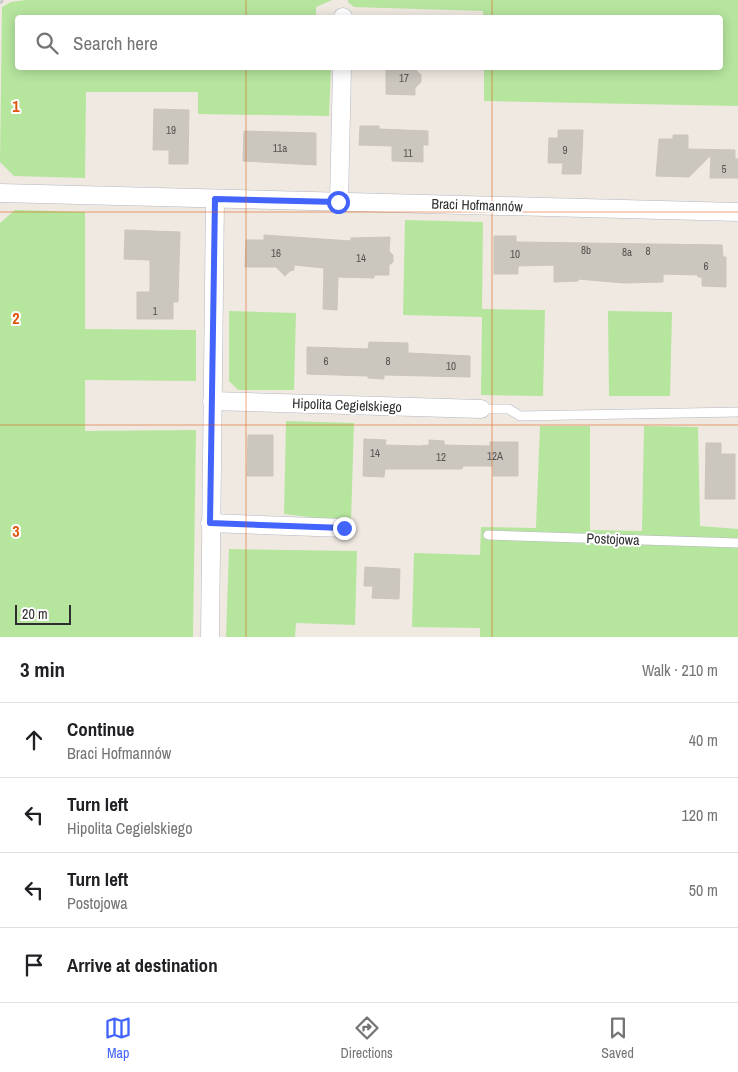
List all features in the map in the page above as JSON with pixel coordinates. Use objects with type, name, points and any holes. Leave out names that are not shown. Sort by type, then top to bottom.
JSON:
[{"type":"street","points":[[338,202],[342,70]]},
{"type":"street","name":"Braci Hofmannów","points":[[0,193],[738,212]]},
{"type":"street","points":[[210,637],[215,199]]},
{"type":"street","name":"Hipolita Cegielskiego","points":[[212,401],[481,409]]},
{"type":"street","points":[[210,523],[344,528]]},
{"type":"lane","points":[[481,409],[509,409],[520,416],[738,412]]},
{"type":"lane","name":"Postojowa","points":[[488,535],[738,544]]},
{"type":"path","points":[[0,3],[4,0]]},
{"type":"green space","points":[[26,0],[332,0],[316,7],[316,15],[15,15],[15,70],[331,70],[329,116],[198,114],[198,92],[86,92],[85,178],[14,176],[0,162],[2,7],[11,2]]},
{"type":"green space","points":[[348,0],[738,0],[738,106],[484,101],[484,70],[723,70],[723,15],[483,15],[483,11],[354,7]]},
{"type":"green space","points":[[15,210],[85,212],[85,329],[196,330],[196,381],[85,380],[85,431],[196,430],[193,637],[0,637],[0,223]]},
{"type":"green space","points":[[405,220],[483,222],[482,309],[545,310],[543,396],[481,395],[482,317],[403,315]]},
{"type":"green space","points":[[229,311],[296,313],[294,390],[238,390],[229,381]]},
{"type":"green space","points":[[608,311],[672,312],[670,396],[609,396]]},
{"type":"green space","points":[[286,421],[354,423],[351,522],[284,514]]},
{"type":"green space","points":[[540,426],[590,426],[590,530],[642,531],[644,426],[698,427],[700,526],[738,529],[738,637],[480,637],[480,628],[412,627],[414,553],[480,555],[481,527],[536,528]]},
{"type":"green space","points":[[229,549],[357,551],[355,625],[296,623],[295,637],[226,637]]},
{"type":"building","points":[[386,70],[416,70],[421,75],[421,82],[415,88],[415,95],[386,94]]},
{"type":"building","points":[[154,109],[189,110],[188,164],[169,164],[169,150],[153,150]]},
{"type":"building","points":[[360,126],[379,126],[379,129],[428,131],[428,145],[423,145],[423,162],[392,161],[392,146],[359,145]]},
{"type":"building","points":[[558,130],[583,130],[581,174],[562,174],[563,163],[548,163],[549,138],[558,138]]},
{"type":"building","points":[[244,131],[316,133],[316,165],[243,161]]},
{"type":"building","points":[[673,135],[688,135],[688,149],[735,150],[735,159],[738,159],[738,178],[710,178],[711,155],[689,177],[656,176],[659,139],[673,139]]},
{"type":"building","points":[[125,230],[180,232],[178,302],[173,302],[173,319],[137,319],[137,292],[150,292],[150,260],[124,259]]},
{"type":"building","points":[[264,235],[351,241],[351,238],[390,237],[389,251],[393,255],[393,262],[389,265],[389,275],[374,275],[374,278],[338,277],[337,310],[323,309],[324,268],[294,265],[294,270],[285,276],[276,267],[245,267],[246,240],[264,240]]},
{"type":"building","points":[[494,236],[516,236],[516,242],[722,245],[723,257],[726,257],[726,287],[702,286],[702,277],[698,277],[698,275],[663,274],[663,282],[624,283],[578,279],[578,281],[554,282],[554,265],[518,266],[518,274],[494,274]]},
{"type":"building","points":[[369,342],[408,343],[408,353],[470,356],[470,377],[384,375],[384,379],[368,378],[368,376],[307,374],[307,347],[368,349]]},
{"type":"building","points":[[248,435],[273,435],[273,476],[247,476]]},
{"type":"building","points":[[364,439],[386,440],[385,445],[420,446],[429,445],[429,440],[444,441],[444,445],[490,446],[490,442],[518,442],[518,476],[493,476],[493,466],[463,466],[462,469],[385,469],[384,477],[363,476]]},
{"type":"building","points":[[706,443],[721,443],[721,454],[735,454],[735,499],[705,499]]},
{"type":"building","points":[[365,567],[400,569],[399,599],[372,598],[373,586],[364,586]]},
{"type":"route","points":[[338,202],[215,199],[212,296],[210,523],[344,528]]}]
